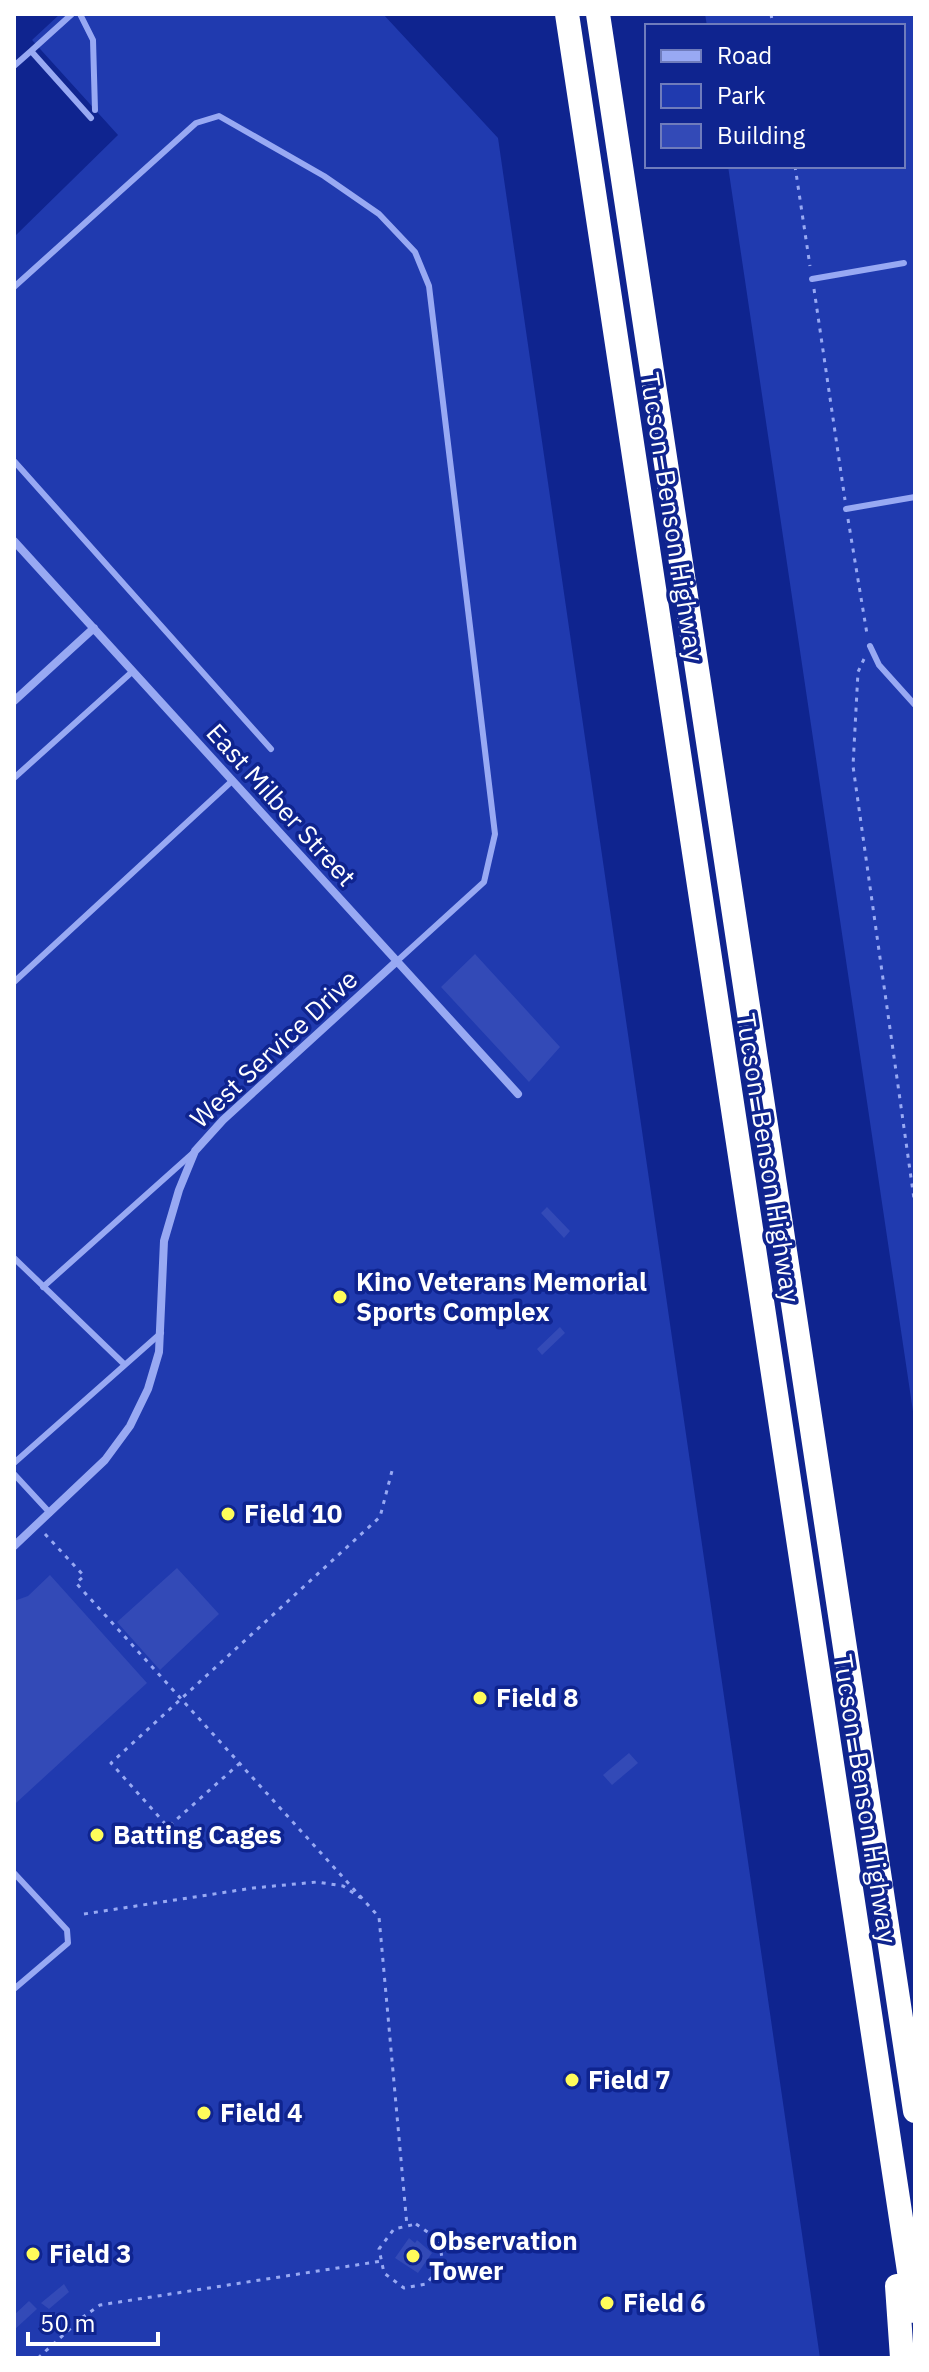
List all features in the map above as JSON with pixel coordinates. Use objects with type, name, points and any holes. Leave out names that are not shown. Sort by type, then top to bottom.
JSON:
[{"type":"highway","name":"Tucson–Benson Highway","points":[[567,14],[915,2311]]},
{"type":"highway","name":"Tucson–Benson Highway","points":[[598,14],[915,2111]]},
{"type":"highway","points":[[887,2136],[902,2358]]},
{"type":"street","name":"East Milber Street","points":[[14,541],[518,1094]]},
{"type":"street","points":[[14,701],[94,628]]},
{"type":"street","name":"West Service Drive","points":[[14,1546],[105,1460],[130,1426],[148,1389],[159,1352],[164,1241],[179,1190],[195,1151],[223,1120],[396,962]]},
{"type":"lane","points":[[14,66],[72,14]]},
{"type":"lane","points":[[80,14],[93,40],[95,110]]},
{"type":"lane","points":[[31,51],[91,118]]},
{"type":"lane","points":[[14,287],[196,123],[219,116],[324,176],[379,214],[415,252],[429,286],[495,834],[484,882],[396,962]]},
{"type":"lane","points":[[812,279],[904,263]]},
{"type":"lane","points":[[14,461],[271,749]]},
{"type":"lane","points":[[846,509],[915,497]]},
{"type":"lane","points":[[870,646],[879,665],[915,705]]},
{"type":"lane","points":[[14,778],[133,671]]},
{"type":"lane","points":[[14,982],[232,781]]},
{"type":"lane","points":[[43,1287],[195,1151]]},
{"type":"lane","points":[[14,1258],[125,1365]]},
{"type":"lane","points":[[14,1463],[161,1333]]},
{"type":"lane","points":[[14,1474],[50,1513]]},
{"type":"lane","points":[[14,1873],[67,1930],[68,1943],[14,1989]]},
{"type":"path","points":[[795,168],[862,616],[870,646],[858,672],[853,766],[915,1206]]},
{"type":"path","points":[[240,1763],[168,1827],[111,1763],[380,1517],[393,1467]]},
{"type":"path","points":[[45,1534],[84,1576],[76,1583],[379,1917],[407,2226]]},
{"type":"path","points":[[84,1914],[253,1888],[317,1882],[343,1886],[364,1900]]},
{"type":"path","points":[[416,2224],[439,2240],[443,2264],[426,2284],[404,2288],[384,2273],[379,2249],[394,2229],[407,2226],[416,2224]]},
{"type":"path","points":[[38,2358],[100,2305],[382,2261]]},
{"type":"green space","name":"Kino Veterans Memorial Sports Complex","points":[[60,14],[383,14],[498,138],[820,2358],[14,2358],[14,237],[118,135],[32,40]]},
{"type":"green space","points":[[705,14],[915,14],[915,1425],[728,168],[905,168],[905,24],[707,24]]},
{"type":"building","points":[[475,954],[560,1047],[529,1082],[441,987]]},
{"type":"building","points":[[547,1207],[570,1231],[564,1238],[541,1213]]},
{"type":"building","points":[[560,1327],[565,1333],[542,1355],[537,1349]]},
{"type":"building","points":[[177,1568],[219,1614],[160,1670],[117,1622]]},
{"type":"building","points":[[50,1575],[147,1683],[16,1803],[14,1601],[28,1596]]},
{"type":"building","points":[[629,1753],[638,1763],[612,1785],[603,1775]]},
{"type":"building","name":"Observation Tower","points":[[409,2238],[415,2243],[417,2240],[432,2253],[418,2273],[395,2258]]},
{"type":"building","points":[[64,2284],[69,2292],[49,2309],[41,2303]]},
{"type":"building","points":[[29,2301],[37,2309],[14,2330],[14,2315]]},
{"type":"place","name":"Kino Veterans Memorial Sports Complex","points":[[340,1297]]},
{"type":"place","name":"Field 10","points":[[228,1514]]},
{"type":"place","name":"Field 8","points":[[480,1698]]},
{"type":"place","name":"Batting Cages","points":[[97,1835]]},
{"type":"place","name":"Field 7","points":[[572,2080]]},
{"type":"place","name":"Field 4","points":[[204,2113]]},
{"type":"place","name":"Field 3","points":[[33,2254]]},
{"type":"place","name":"Observation Tower","points":[[413,2256]]},
{"type":"place","name":"Field 6","points":[[607,2303]]}]
